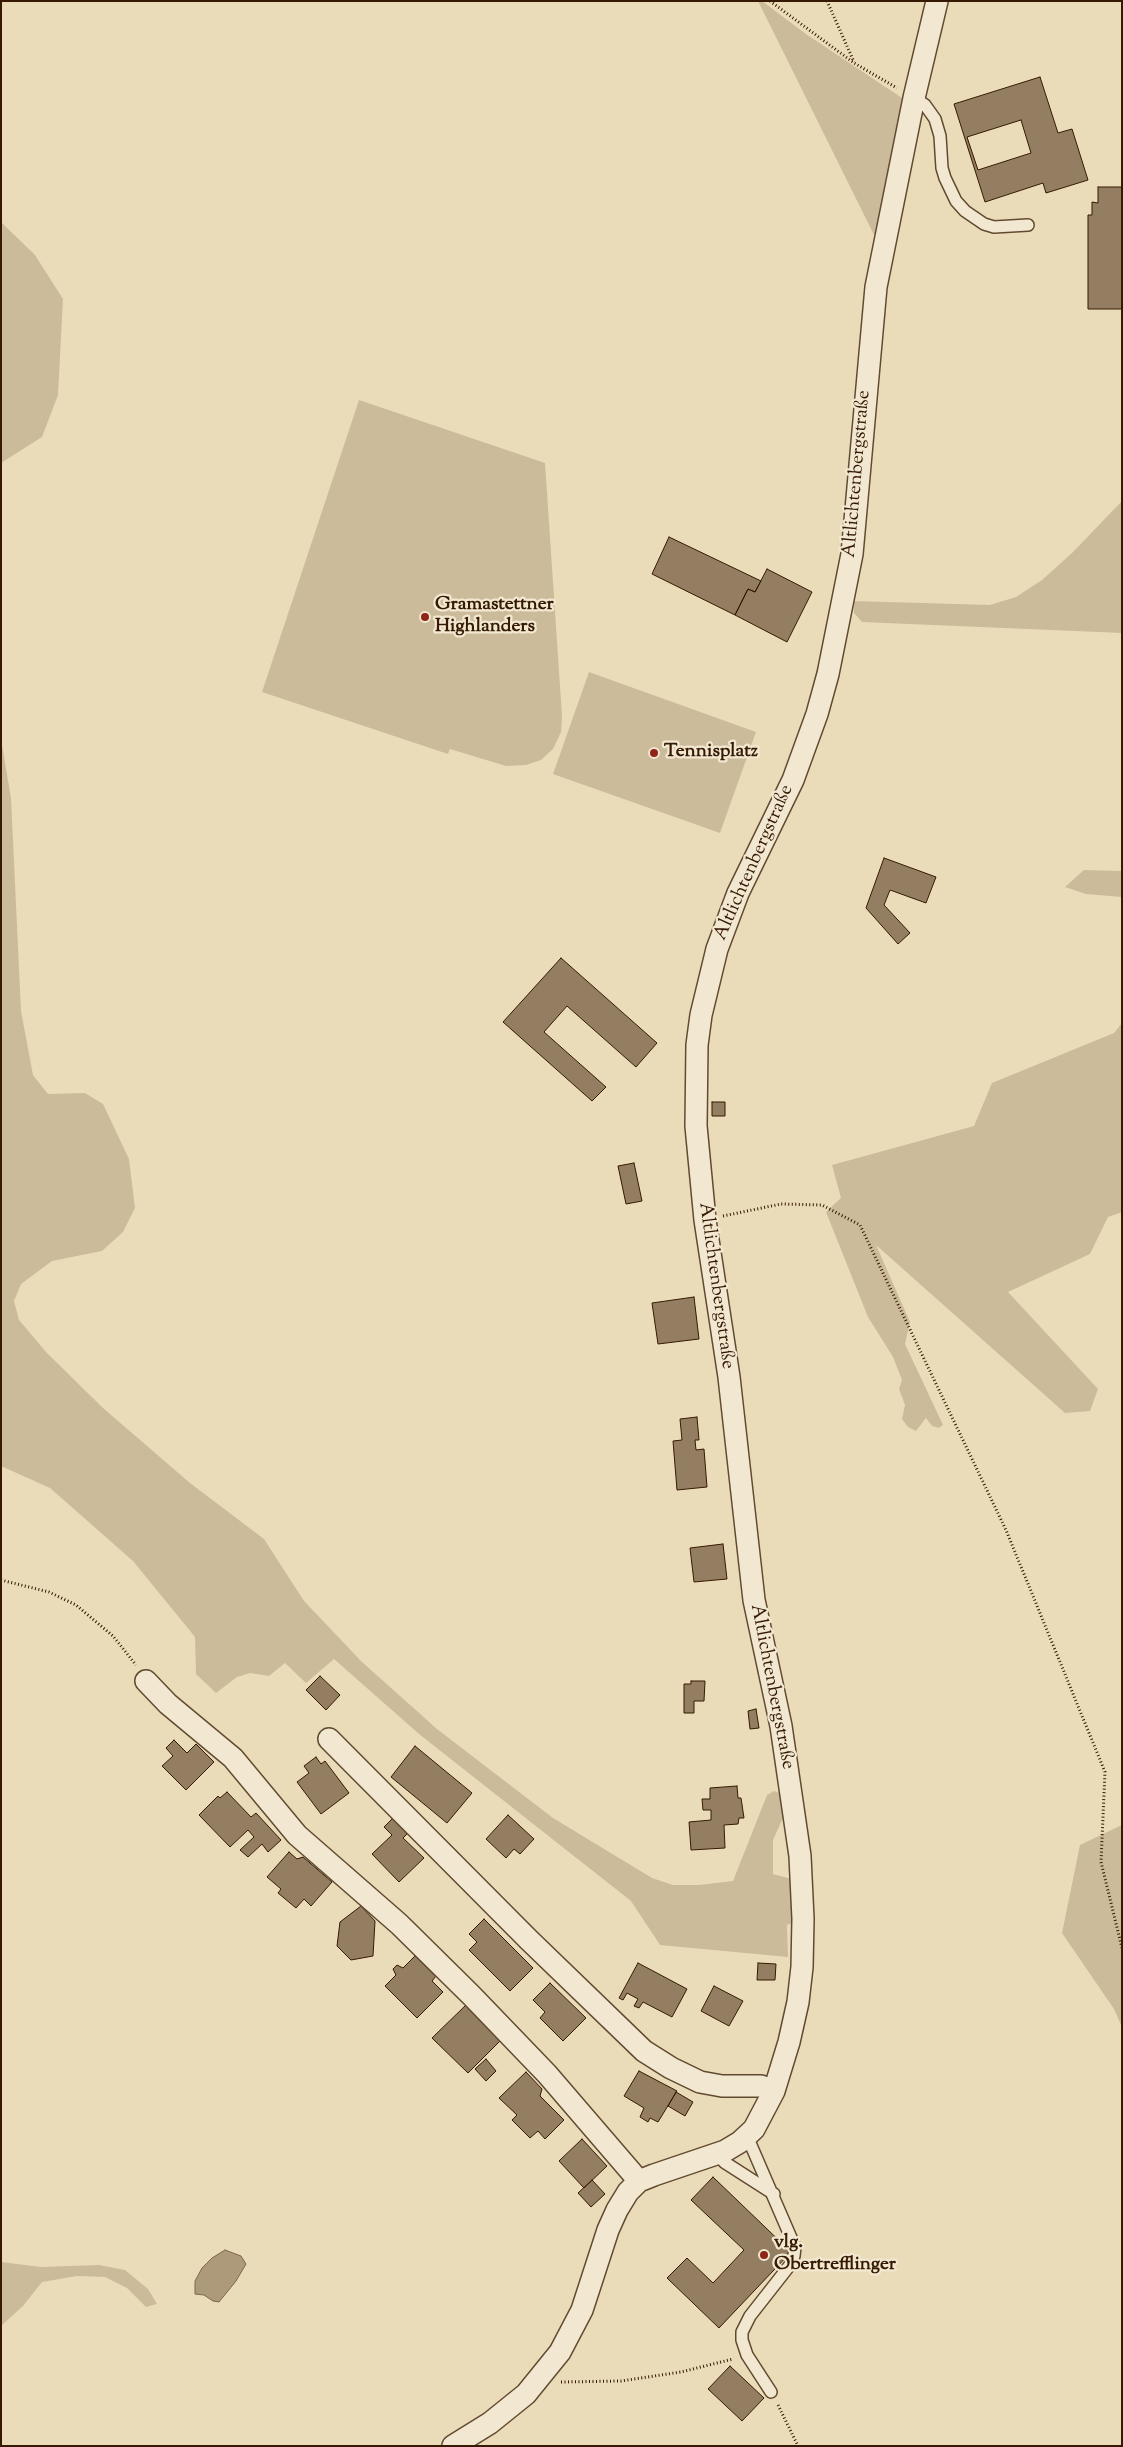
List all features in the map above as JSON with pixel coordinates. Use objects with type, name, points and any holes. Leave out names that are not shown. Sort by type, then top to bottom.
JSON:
[{"type":"street","name":"Altlichtenbergstraße","points":[[453,2446],[510,2408],[538,2380],[568,2338],[587,2298],[616,2210],[628,2192],[640,2181],[717,2154],[733,2147],[748,2136],[760,2120],[774,2091],[789,2042],[798,2002],[802,1967],[803,1892],[781,1726],[754,1600],[729,1378],[704,1220],[696,1126],[697,1045],[701,1015],[717,949],[728,918],[799,764],[817,714],[828,674],[852,554],[876,287],[914,98],[937,1]]},
{"type":"street","points":[[146,1681],[178,1714],[233,1758],[297,1835],[399,1924],[472,1995],[547,2074],[640,2181]]},
{"type":"street","points":[[329,1739],[536,1947],[644,2050],[666,2065],[700,2082],[722,2086],[761,2086],[774,2091]]},
{"type":"lane","points":[[914,98],[926,106],[935,119],[940,136],[942,168],[956,201],[965,211],[984,224],[994,227],[1028,225]]},
{"type":"lane","points":[[748,2136],[793,2238],[794,2256],[744,2325],[742,2340],[747,2355],[771,2392]]},
{"type":"lane","points":[[717,2154],[724,2162],[774,2194]]},
{"type":"path","points":[[770,1],[854,63],[914,98]]},
{"type":"path","points":[[827,1],[854,63]]},
{"type":"path","points":[[704,1220],[781,1204],[822,1205],[860,1225],[1006,1530],[1105,1772],[1101,1862],[1122,1948]]},
{"type":"path","points":[[1,1580],[49,1592],[76,1605],[113,1636],[146,1681]]},
{"type":"path","points":[[538,2380],[581,2383],[621,2381],[681,2372],[747,2355]]},
{"type":"path","points":[[771,2392],[798,2446]]},
{"type":"shaded area","points":[[758,1],[762,1],[806,34],[908,102],[878,243]]},
{"type":"shaded area","points":[[1,222],[35,255],[63,299],[58,395],[42,437],[1,463]]},
{"type":"shaded area","name":"Gramastettner Highlanders","points":[[359,400],[545,463],[562,716],[561,732],[553,749],[541,760],[526,765],[506,766],[450,749],[448,754],[262,692]]},
{"type":"shaded area","points":[[1122,501],[1122,633],[862,622],[854,613],[853,601],[990,605],[1016,597],[1042,580],[1072,553]]},
{"type":"shaded area","name":"Tennisplatz","points":[[589,672],[756,732],[720,833],[553,774]]},
{"type":"shaded area","points":[[1,739],[11,798],[21,1011],[33,1075],[48,1094],[85,1093],[103,1104],[129,1159],[135,1208],[123,1232],[102,1251],[52,1261],[21,1284],[14,1301],[19,1320],[47,1353],[103,1408],[190,1483],[264,1539],[304,1601],[362,1662],[437,1729],[553,1818],[652,1878],[673,1885],[699,1885],[733,1881],[767,1795],[774,1791],[782,1794],[788,1807],[773,1840],[773,1874],[795,1880],[797,1921],[787,1925],[788,1957],[660,1945],[631,1901],[419,1734],[334,1659],[306,1683],[285,1663],[269,1676],[250,1673],[237,1677],[216,1693],[196,1674],[195,1637],[133,1561],[50,1488],[1,1466]]},
{"type":"shaded area","points":[[1084,870],[1122,871],[1122,897],[1086,894],[1065,887]]},
{"type":"shaded area","points":[[1122,1023],[1122,1212],[1108,1217],[1090,1254],[1008,1292],[1098,1389],[1090,1411],[1065,1413],[876,1245],[910,1322],[905,1344],[943,1425],[939,1428],[932,1426],[926,1418],[916,1431],[908,1427],[902,1419],[905,1405],[899,1389],[902,1380],[893,1357],[868,1317],[826,1212],[841,1198],[832,1165],[974,1126],[992,1083],[1114,1033]]},
{"type":"shaded area","points":[[1122,1825],[1122,2027],[1114,2009],[1062,1933],[1080,1845]]},
{"type":"shaded area","points":[[225,2250],[241,2256],[246,2264],[236,2281],[219,2302],[213,2301],[204,2295],[195,2294],[195,2281],[202,2268],[212,2258]]},
{"type":"shaded area","points":[[1,2262],[41,2267],[99,2265],[125,2270],[148,2289],[157,2304],[146,2307],[127,2288],[105,2277],[77,2276],[42,2282],[23,2306],[1,2326]]},
{"type":"building","points":[[1040,77],[1058,133],[1072,129],[1088,180],[1046,193],[1043,183],[985,202],[954,104]],"holes":[[[1021,120],[1031,153],[978,170],[967,137]]]},
{"type":"building","points":[[1098,187],[1122,187],[1122,309],[1088,309],[1088,215],[1092,215],[1092,202],[1098,203]]},
{"type":"building","points":[[669,537],[761,581],[755,592],[748,589],[735,615],[652,574]]},
{"type":"building","points":[[767,569],[812,592],[787,642],[735,615],[748,589],[755,592]]},
{"type":"building","points":[[884,858],[936,877],[926,903],[890,890],[884,905],[910,933],[898,944],[866,908]]},
{"type":"building","points":[[561,958],[657,1043],[636,1067],[567,1006],[544,1032],[606,1087],[592,1101],[503,1022]]},
{"type":"building","points":[[712,1102],[725,1102],[725,1116],[712,1116]]},
{"type":"building","points":[[634,1163],[642,1201],[626,1204],[618,1166]]},
{"type":"building","points":[[694,1297],[699,1339],[658,1344],[652,1303]]},
{"type":"building","points":[[697,1417],[699,1440],[695,1440],[696,1450],[704,1449],[707,1487],[677,1490],[673,1441],[682,1440],[680,1419]]},
{"type":"building","points":[[723,1544],[727,1579],[694,1582],[690,1548]]},
{"type":"building","points":[[320,1676],[340,1695],[326,1710],[306,1690]]},
{"type":"building","points":[[691,1681],[705,1681],[704,1701],[694,1701],[694,1713],[684,1713],[684,1684],[691,1684]]},
{"type":"building","points":[[756,1709],[759,1728],[750,1729],[748,1711]]},
{"type":"building","points":[[174,1740],[187,1753],[196,1744],[214,1762],[186,1790],[162,1766],[173,1756],[166,1748]]},
{"type":"building","points":[[415,1746],[472,1793],[447,1823],[391,1777]]},
{"type":"building","points":[[316,1757],[321,1764],[325,1761],[349,1793],[321,1814],[297,1782],[309,1773],[304,1766]]},
{"type":"building","points":[[737,1786],[738,1798],[741,1798],[744,1818],[739,1818],[738,1824],[724,1825],[725,1848],[691,1850],[689,1822],[711,1820],[711,1810],[703,1810],[702,1799],[710,1799],[710,1788]]},
{"type":"building","points":[[227,1792],[251,1817],[256,1813],[281,1840],[268,1852],[262,1844],[248,1857],[240,1850],[254,1837],[248,1830],[230,1847],[199,1815],[218,1796],[220,1798]]},
{"type":"building","points":[[508,1815],[534,1839],[520,1854],[514,1849],[506,1858],[486,1839]]},
{"type":"building","points":[[394,1817],[409,1832],[403,1838],[424,1858],[399,1882],[372,1854],[392,1835],[384,1827]]},
{"type":"building","points":[[289,1852],[297,1859],[303,1857],[332,1882],[311,1906],[304,1899],[296,1908],[278,1893],[281,1889],[267,1877]]},
{"type":"building","points":[[361,1906],[375,1921],[373,1956],[351,1960],[337,1946],[340,1922]]},
{"type":"building","points":[[484,1919],[533,1968],[510,1991],[469,1950],[477,1942],[469,1934]]},
{"type":"building","points":[[415,1956],[436,1976],[432,1981],[443,1992],[417,2018],[385,1986],[396,1975],[393,1969],[397,1965],[403,1968]]},
{"type":"building","points":[[638,1963],[687,1989],[672,2017],[643,2002],[639,2008],[634,2006],[638,1999],[627,1993],[623,2000],[619,1998]]},
{"type":"building","points":[[758,1963],[776,1964],[775,1980],[757,1980]]},
{"type":"building","points":[[550,1983],[586,2018],[563,2041],[540,2018],[545,2012],[533,2000]]},
{"type":"building","points":[[714,1986],[743,2001],[729,2026],[701,2011]]},
{"type":"building","points":[[466,2005],[501,2040],[468,2073],[432,2038]]},
{"type":"building","points":[[486,2059],[496,2071],[486,2081],[475,2069]]},
{"type":"building","points":[[639,2071],[677,2091],[658,2122],[650,2118],[648,2122],[640,2117],[644,2108],[624,2096]]},
{"type":"building","points":[[526,2072],[542,2089],[540,2096],[564,2120],[545,2139],[538,2131],[530,2138],[512,2120],[517,2115],[499,2098]]},
{"type":"building","points":[[676,2092],[693,2102],[685,2116],[668,2106]]},
{"type":"building","points":[[582,2139],[607,2166],[584,2188],[559,2161]]},
{"type":"building","name":"vlg. Obertrefflinger","points":[[713,2177],[791,2252],[719,2328],[667,2278],[687,2258],[713,2283],[744,2250],[691,2200]]},
{"type":"building","points":[[592,2180],[605,2194],[591,2207],[578,2193]]},
{"type":"building","points":[[730,2366],[764,2398],[742,2421],[708,2389]]},
{"type":"place","name":"Gramastettner Highlanders","points":[[425,617]]},
{"type":"place","name":"Tennisplatz","points":[[654,753]]},
{"type":"place","name":"vlg. Obertrefflinger","points":[[764,2255]]}]
